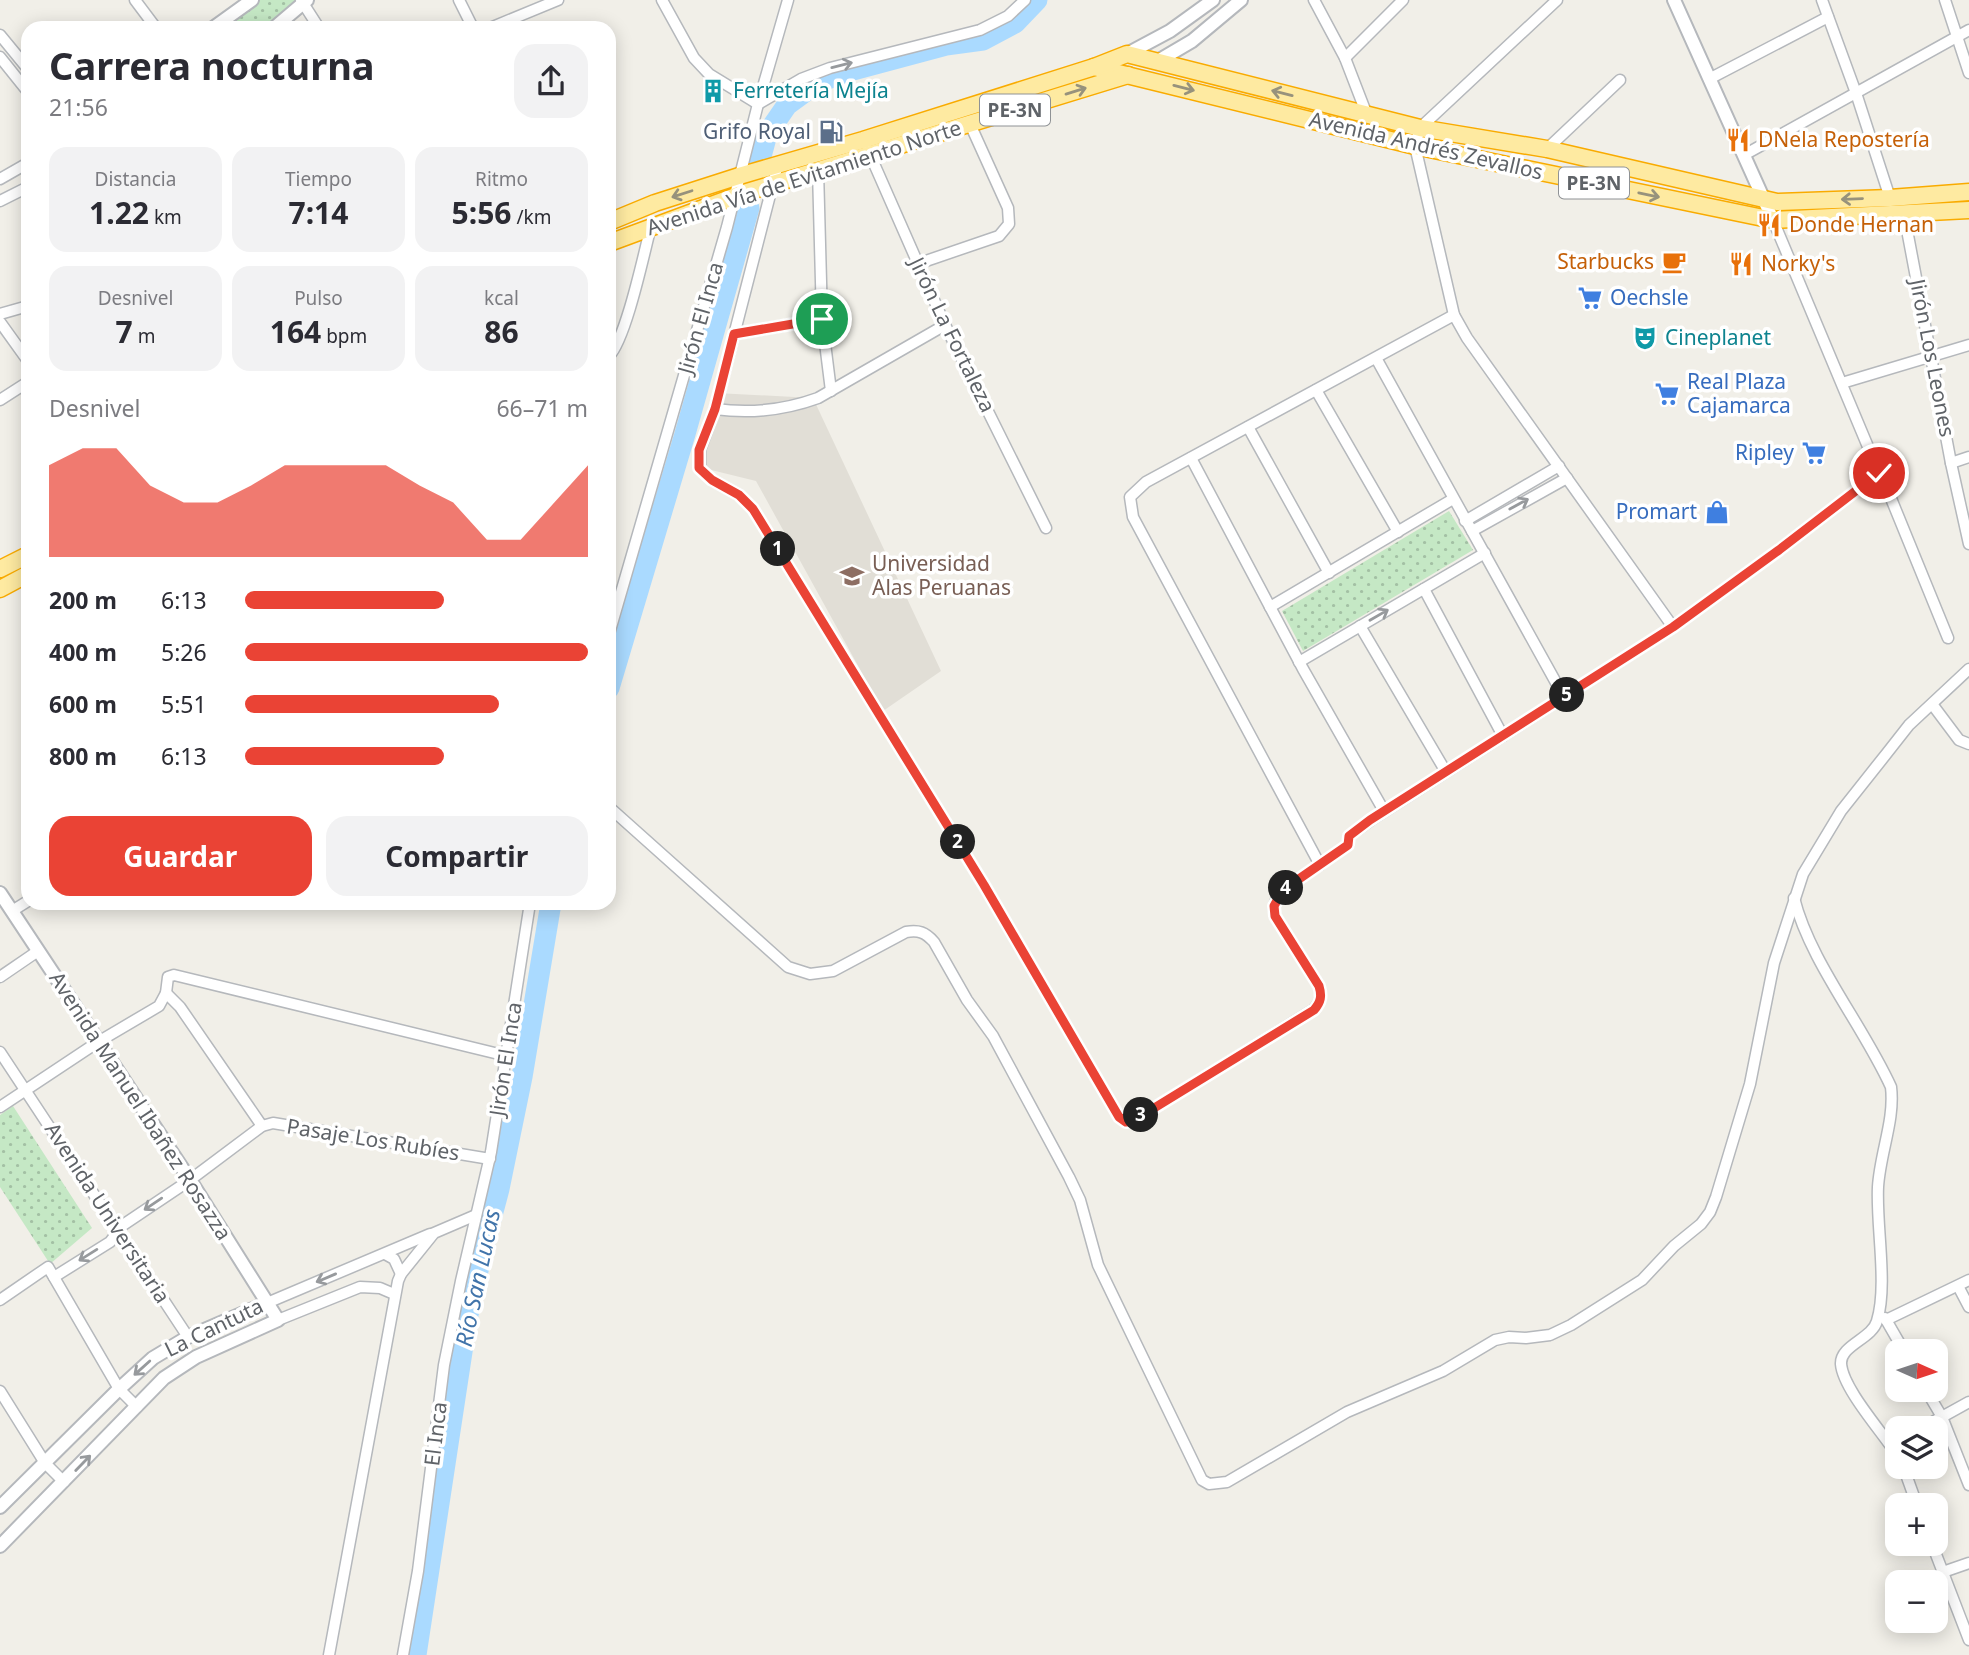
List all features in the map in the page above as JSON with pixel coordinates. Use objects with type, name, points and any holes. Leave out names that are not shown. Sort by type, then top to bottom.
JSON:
[{"type":"highway","name":"Avenida Andrés Zevallos","points":[[1127,54],[1420,128],[1547,149],[1777,202],[1969,192]]},
{"type":"highway","name":"PE-3N","points":[[1094,67],[1127,54]]},
{"type":"highway","name":"Avenida Vía de Evitamiento Norte","points":[[616,219],[655,203],[743,175],[818,170],[867,147],[970,124],[1130,74],[1158,61]]},
{"type":"highway","name":"Avenida Andrés Zevallos","points":[[1094,67],[1415,146],[1773,220],[1969,210]]},
{"type":"highway","name":"Avenida Vía de Evitamiento Norte","points":[[616,240],[739,194],[772,175],[867,147],[1094,67]]},
{"type":"highway","points":[[0,569],[21,558]]},
{"type":"highway","points":[[0,589],[21,578]]},
{"type":"street","points":[[135,0],[151,21]]},
{"type":"street","points":[[223,21],[252,0]]},
{"type":"street","points":[[459,0],[470,21]]},
{"type":"street","points":[[507,21],[558,0]]},
{"type":"street","points":[[662,0],[694,58],[709,74],[758,104],[801,79],[830,68],[980,30],[1008,16],[1025,0]]},
{"type":"street","name":"Jirón El Inca","points":[[616,611],[739,194],[758,104],[788,0]]},
{"type":"street","points":[[1127,54],[1170,31],[1213,0]]},
{"type":"street","points":[[1158,61],[1192,41],[1241,0]]},
{"type":"street","points":[[1314,0],[1345,58],[1367,115]]},
{"type":"street","points":[[1345,58],[1403,0]]},
{"type":"street","points":[[1557,0],[1420,128],[1415,146],[1454,315],[1467,338],[1673,627]]},
{"type":"street","points":[[1822,0],[1890,198]]},
{"type":"street","points":[[1945,0],[1969,74]]},
{"type":"street","points":[[282,21],[304,1],[315,21]]},
{"type":"street","points":[[1679,2],[1709,79],[1764,199],[1879,473]]},
{"type":"street","points":[[1709,79],[1828,17]]},
{"type":"street","points":[[1744,155],[1969,30]]},
{"type":"street","points":[[0,34],[21,60]]},
{"type":"street","points":[[0,57],[21,83]]},
{"type":"street","points":[[1547,149],[1620,80]]},
{"type":"street","points":[[917,264],[999,236],[1009,224],[1008,208],[970,124]]},
{"type":"street","name":"Jirón La Fortaleza","points":[[867,147],[917,264],[1046,528]]},
{"type":"street","points":[[0,179],[21,167]]},
{"type":"street","points":[[818,170],[822,319],[831,391]]},
{"type":"street","points":[[772,175],[715,409],[699,450],[699,468],[712,480],[739,495],[753,509],[984,885],[1121,1119],[1126,1122],[1133,1121],[1320,1004],[1319,986],[1275,916],[1274,906],[1283,890],[1348,845],[1349,836],[1384,811],[1673,627],[1892,464],[1898,466],[1901,473],[1900,478],[1888,491],[1948,638]]},
{"type":"street","points":[[0,201],[21,190]]},
{"type":"street","name":"Jirón Los Leones","points":[[1904,214],[1969,544]]},
{"type":"street","points":[[616,343],[651,226]]},
{"type":"street","points":[[0,314],[21,308]]},
{"type":"street","points":[[1320,865],[1133,517],[1129,497],[1146,482],[1454,315]]},
{"type":"street","points":[[734,334],[822,319]]},
{"type":"street","points":[[0,322],[21,351]]},
{"type":"street","points":[[715,409],[738,412],[802,404],[831,391],[946,325]]},
{"type":"street","points":[[1842,383],[1969,345]]},
{"type":"street","points":[[1376,358],[1564,697]]},
{"type":"street","points":[[0,400],[21,386]]},
{"type":"street","points":[[1316,390],[1398,532]]},
{"type":"street","points":[[1248,427],[1329,573]]},
{"type":"street","points":[[1951,463],[1969,457]]},
{"type":"street","points":[[1191,458],[1299,662],[1384,811]]},
{"type":"street","points":[[1465,521],[1559,466]]},
{"type":"street","points":[[1472,531],[1567,478]]},
{"type":"street","points":[[1270,607],[1453,499]]},
{"type":"street","points":[[1299,662],[1485,553]]},
{"type":"street","points":[[1424,589],[1503,736]]},
{"type":"street","points":[[1360,626],[1446,772]]},
{"type":"street","points":[[616,813],[788,967],[810,974],[832,971],[906,932],[926,934],[934,942],[967,1000],[993,1036],[1069,1177],[1080,1200],[1098,1265],[1202,1480],[1209,1484],[1227,1482],[1347,1412],[1443,1371],[1495,1340],[1550,1335],[1571,1325],[1642,1280],[1701,1224],[1716,1198],[1750,1084],[1774,963],[1803,874],[1841,811],[1909,725],[1969,669]]},
{"type":"street","points":[[1932,704],[1959,740],[1969,744]]},
{"type":"street","name":"Avenida Manuel Ibañez Rosazza","points":[[0,893],[190,1180],[278,1321]]},
{"type":"street","points":[[1793,898],[1798,917],[1811,943],[1891,1087],[1893,1105],[1878,1187],[1877,1323],[1844,1353],[1841,1362],[1857,1400],[1885,1433]]},
{"type":"street","points":[[12,911],[21,905]]},
{"type":"street","name":"Jirón El Inca","points":[[476,1214],[490,1159],[529,910]]},
{"type":"street","points":[[0,977],[38,951]]},
{"type":"street","points":[[0,1107],[98,1042],[159,1006],[166,993],[168,977],[174,975],[184,975],[507,1056]]},
{"type":"street","points":[[166,993],[180,1007],[262,1126]]},
{"type":"street","name":"Avenida Universitaria","points":[[0,1052],[188,1338]]},
{"type":"street","name":"Pasaje Los Rubíes","points":[[54,1277],[110,1242],[123,1225],[190,1180],[262,1126],[273,1123],[490,1159]]},
{"type":"street","name":"La Cantuta","points":[[0,1507],[153,1359],[188,1338],[476,1214]]},
{"type":"street","name":"El Inca","points":[[403,1655],[419,1558],[444,1365],[476,1214]]},
{"type":"street","points":[[329,1655],[394,1294],[401,1274],[434,1233]]},
{"type":"street","points":[[385,1254],[394,1259],[401,1274]]},
{"type":"street","points":[[0,1300],[48,1267],[119,1389],[137,1407]]},
{"type":"street","points":[[1886,1320],[1969,1280]]},
{"type":"street","points":[[1958,1286],[1969,1307]]},
{"type":"street","name":"La Cantuta","points":[[0,1546],[164,1378],[187,1362],[360,1287],[380,1288],[394,1294]]},
{"type":"street","points":[[1879,1308],[1897,1339]]},
{"type":"street","points":[[0,1391],[45,1463],[64,1482]]},
{"type":"street","points":[[1944,1416],[1969,1402]]},
{"type":"street","points":[[1948,1432],[1969,1485]]},
{"type":"street","points":[[1948,1570],[1969,1563]]},
{"type":"street","points":[[1948,1587],[1969,1640]]},
{"type":"shaded area","name":"Universidad Alas Peruanas","points":[[716,393],[813,398],[941,671],[883,711],[756,481],[699,467]]},
{"type":"green space","points":[[258,0],[295,0],[301,11],[287,21],[226,21]]},
{"type":"green space","points":[[1449,511],[1473,550],[1303,651],[1282,611]]},
{"type":"green space","points":[[13,1106],[92,1228],[50,1264],[0,1187],[0,1115]]},
{"type":"waterway","name":"Río San Lucas","points":[[759,164],[767,134],[787,105],[817,83],[849,71],[946,45],[983,40],[1015,23],[1037,0]]},
{"type":"waterway","name":"Río San Lucas","points":[[616,665],[749,208]]},
{"type":"waterway","name":"Río San Lucas","points":[[416,1655],[467,1319],[499,1189],[522,1077],[550,910]]},
{"type":"place","name":"Ferretería Mejía","points":[[713,91]]},
{"type":"place","name":"Grifo Royal","points":[[831,132]]},
{"type":"place","name":"DNela Repostería","points":[[1738,140]]},
{"type":"place","name":"Donde Hernan","points":[[1769,225]]},
{"type":"place","name":"Starbucks","points":[[1674,262]]},
{"type":"place","name":"Norky's","points":[[1741,264]]},
{"type":"place","name":"Oechsle","points":[[1590,298]]},
{"type":"place","name":"Cineplanet","points":[[1645,338]]},
{"type":"place","name":"Real Plaza Cajamarca","points":[[1667,394]]},
{"type":"place","name":"Ripley","points":[[1814,453]]},
{"type":"place","name":"Promart","points":[[1717,512]]},
{"type":"place","name":"Universidad Alas Peruanas","points":[[852,576]]},
{"type":"route","points":[[822,319],[734,334],[715,409],[699,450],[699,468],[704,475],[739,495],[753,509],[984,885],[1119,1117],[1126,1122],[1133,1121],[1320,1004],[1319,986],[1275,916],[1274,906],[1283,890],[1348,845],[1349,836],[1370,820],[1673,627],[1879,473]]}]
